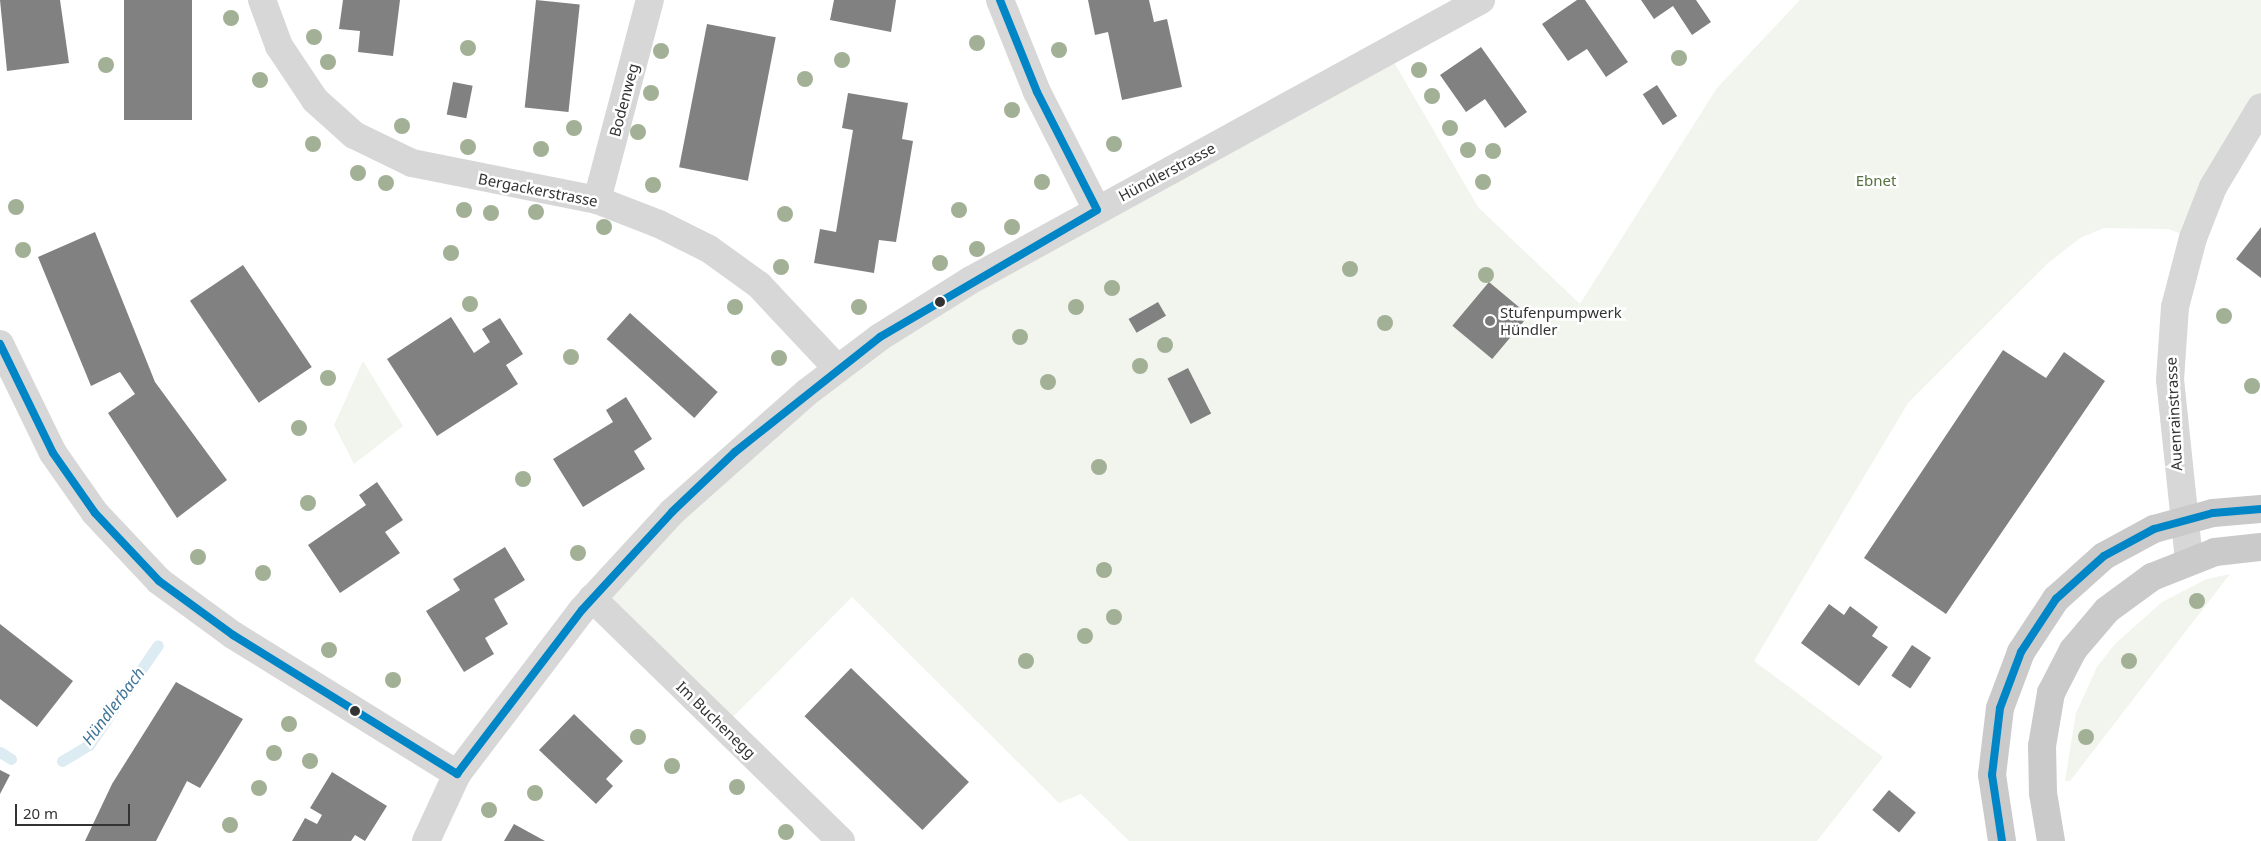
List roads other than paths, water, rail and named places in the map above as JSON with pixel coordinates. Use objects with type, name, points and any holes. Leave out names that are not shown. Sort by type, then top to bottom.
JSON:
[{"type":"main road","points":[[2002,841],[1994,804],[1993,749],[2000,708],[2021,652],[2056,598],[2077,577],[2130,540],[2182,519],[2261,509]]},
{"type":"main road","points":[[2051,841],[2043,793],[2042,746],[2051,693],[2078,643],[2107,610],[2152,577],[2188,560],[2261,547]]},
{"type":"street","name":"Bergackerstrasse","points":[[262,0],[279,46],[315,100],[354,135],[412,163],[597,200],[659,224],[735,266],[778,303],[838,369]]},
{"type":"street","name":"Bodenweg","points":[[597,200],[650,0]]},
{"type":"street","points":[[1000,0],[1037,92],[1097,210]]},
{"type":"street","name":"Hündlerstrasse","points":[[426,841],[449,800],[457,774],[592,598],[702,482],[838,369],[947,295],[1097,210],[1481,0]]},
{"type":"street","name":"Auenrainstrasse","points":[[2188,560],[2182,519],[2170,380],[2175,306],[2193,238],[2213,187],[2261,107]]},
{"type":"street","points":[[0,344],[53,453],[95,513],[145,568],[233,634],[457,774]]},
{"type":"street","name":"Im Buchenegg","points":[[592,598],[841,841]]},
{"type":"waterway","name":"Hündlerbach","points":[[62,761],[89,745],[158,645]]},
{"type":"waterway","name":"Hündlerbach","points":[[0,752],[11,759]]},
{"type":"place","name":"Stufenpumpwerk Hündler","points":[[1490,321]]},
{"type":"park label","name":"Ebnet","points":[[1876,181]]}]
